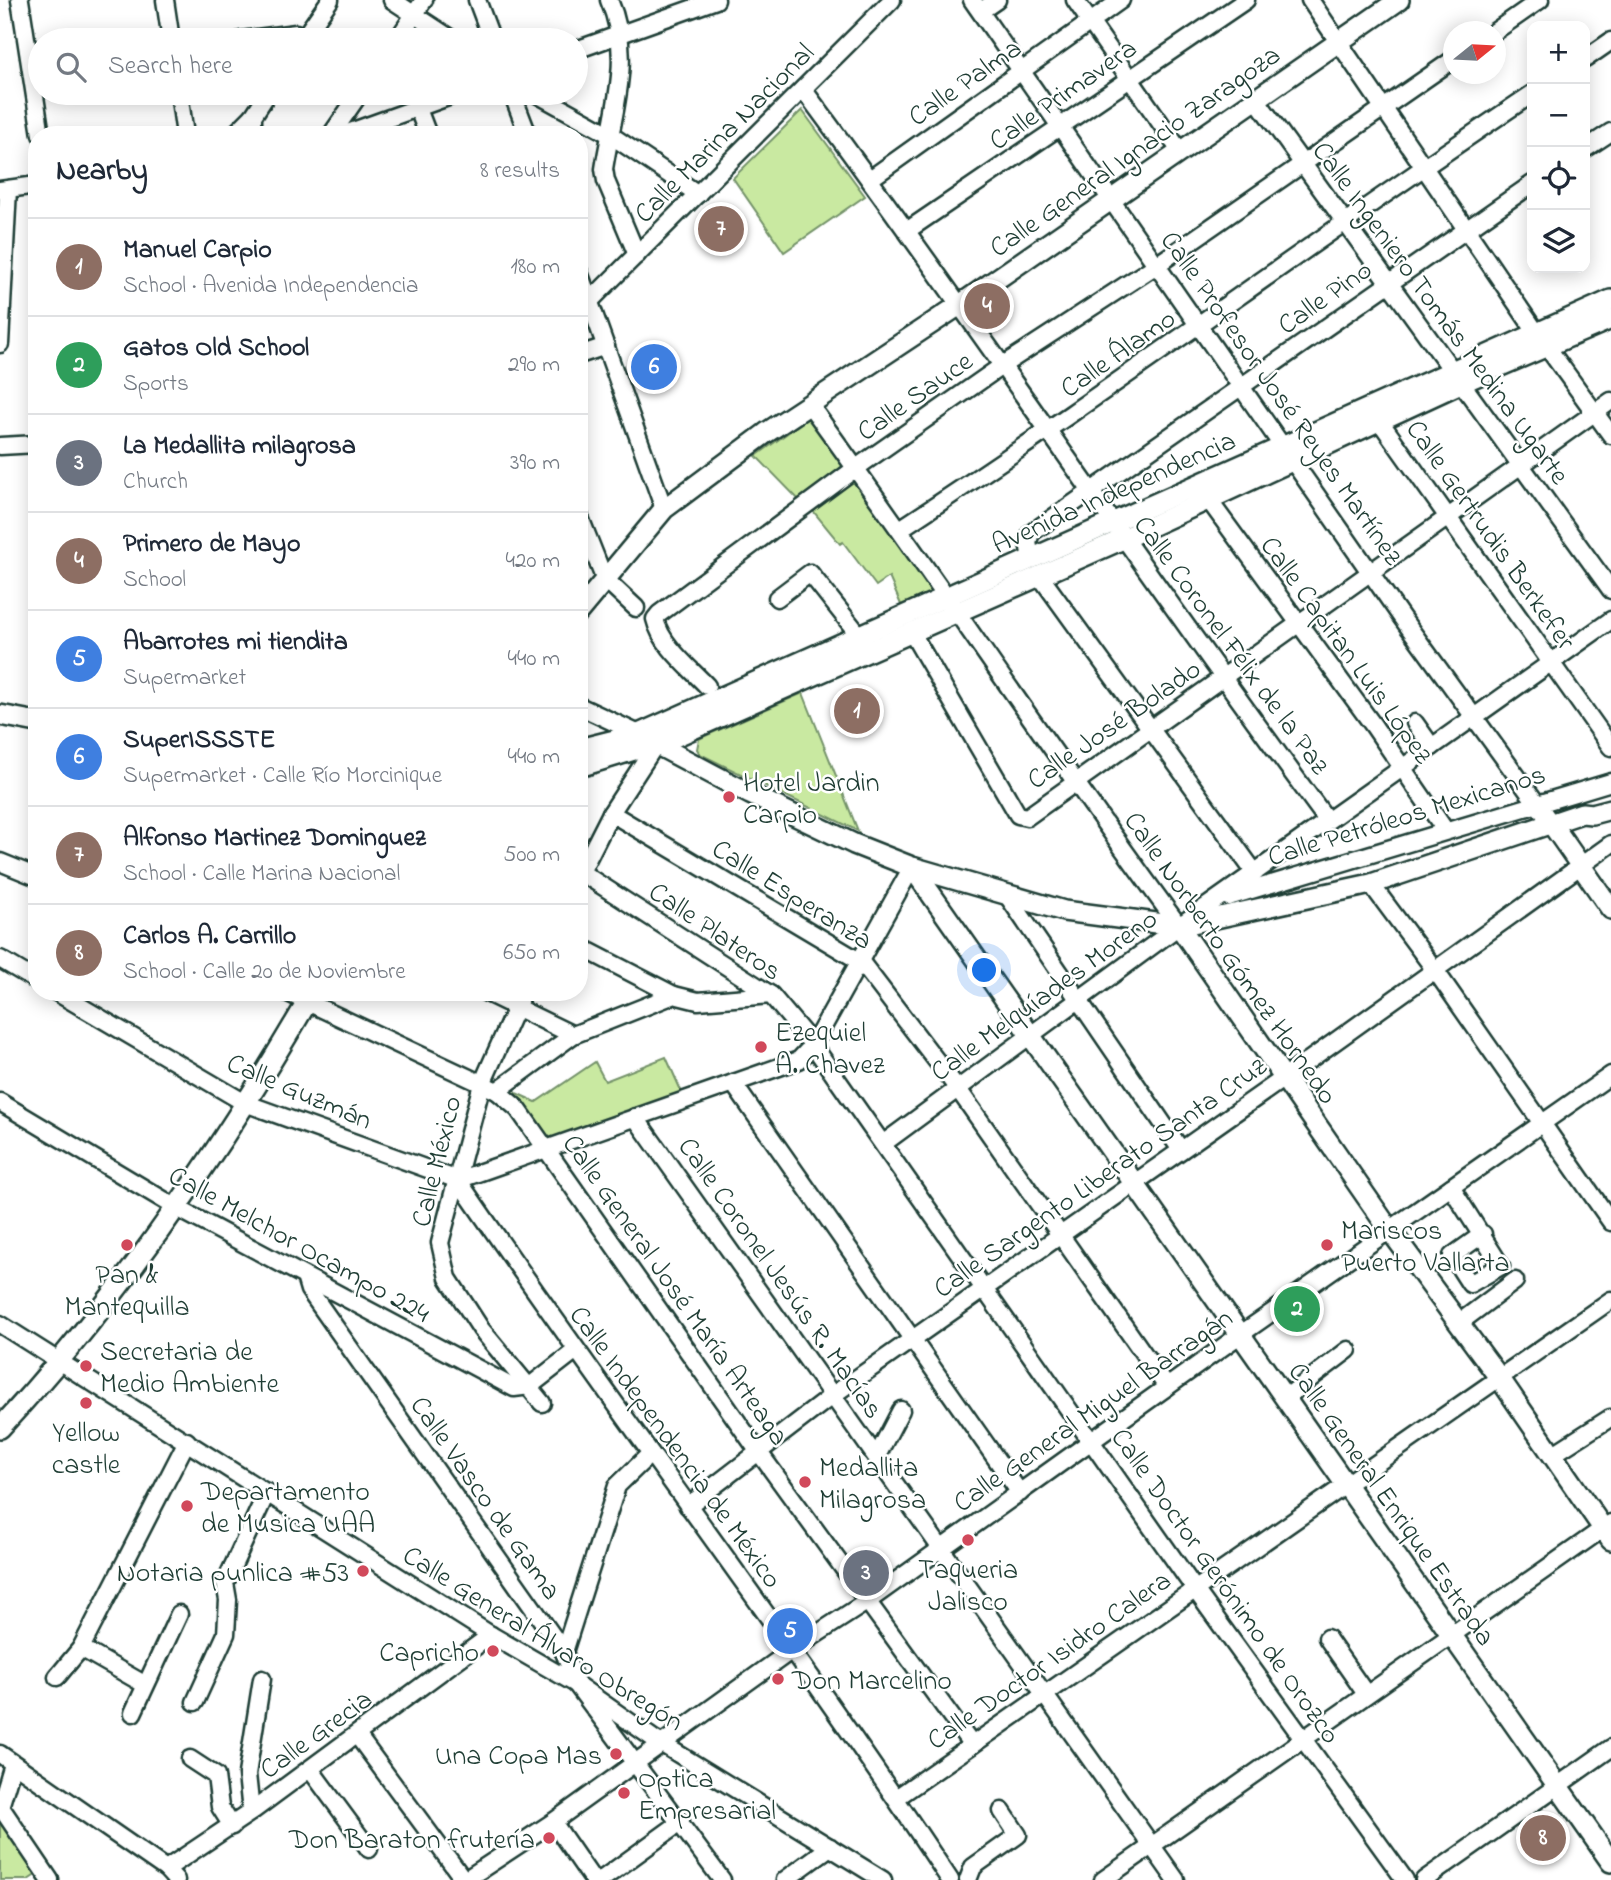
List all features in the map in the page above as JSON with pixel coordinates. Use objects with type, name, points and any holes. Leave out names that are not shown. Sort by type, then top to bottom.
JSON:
[{"type":"main road","name":"Calle General Ignacio Zaragoza","points":[[588,599],[664,509],[809,404],[961,304],[1399,0]]},
{"type":"main road","name":"Avenida Independencia","points":[[648,739],[859,635],[950,604],[1118,531],[1541,339],[1611,300]]},
{"type":"main road","name":"Avenida Independencia","points":[[1541,339],[1611,319]]},
{"type":"main road","name":"Avenida Independencia","points":[[1118,531],[1208,499],[1287,453],[1378,420],[1458,376]]},
{"type":"main road","name":"Avenida Independencia","points":[[648,739],[912,633],[950,604]]},
{"type":"main road","points":[[0,715],[28,720]]},
{"type":"main road","points":[[588,748],[648,739]]},
{"type":"main road","points":[[588,763],[648,739]]},
{"type":"main road","name":"Calle Petróleos Mexicanos","points":[[648,739],[761,799],[912,867],[1064,911],[1179,926],[1371,884],[1500,841],[1520,841],[1553,828],[1586,823],[1592,814],[1611,809]]},
{"type":"main road","name":"Calle Profesor José Reyes Martínez","points":[[1553,828],[1611,909]]},
{"type":"main road","name":"Calle General Enrique Estrada","points":[[912,867],[1611,1862]]},
{"type":"main road","name":"Calle Norberto Gómez Hornedo","points":[[1179,926],[1390,1231],[1608,1530]]},
{"type":"main road","points":[[0,1428],[61,1362],[177,1208],[308,1001]]},
{"type":"street","points":[[20,0],[28,51]]},
{"type":"street","points":[[165,0],[169,28]]},
{"type":"street","points":[[303,28],[318,0]]},
{"type":"street","points":[[306,28],[330,0]]},
{"type":"street","points":[[392,0],[435,28]]},
{"type":"street","points":[[405,28],[424,0]]},
{"type":"street","points":[[477,0],[488,28]]},
{"type":"street","points":[[609,0],[621,34],[623,56],[604,169],[606,181],[636,255]]},
{"type":"street","points":[[588,46],[716,0]]},
{"type":"street","points":[[976,6],[997,0]]},
{"type":"street","points":[[1075,0],[1180,151]]},
{"type":"street","name":"Calle Palma","points":[[870,179],[1121,0]]},
{"type":"street","name":"Calle Primavera","points":[[908,230],[1129,77],[1246,0]]},
{"type":"street","points":[[1310,0],[1465,230],[1611,435]]},
{"type":"street","points":[[1506,24],[1540,0]]},
{"type":"street","name":"Calle Marina Nacional","points":[[590,301],[803,89],[884,2]]},
{"type":"street","name":"Calle Profesor José Reyes Martínez","points":[[976,6],[1062,125],[1370,572],[1538,802],[1553,828]]},
{"type":"street","points":[[1590,56],[1611,41]]},
{"type":"street","name":"Calle Sauce","points":[[707,686],[673,651],[655,619],[856,468],[1003,365],[1158,264],[1443,66]]},
{"type":"street","name":"Calle Coronel Félix de la Paz","points":[[803,89],[908,230],[1222,678],[1327,820]]},
{"type":"street","name":"Calle Álamo","points":[[900,529],[1049,432],[1343,222],[1527,97]]},
{"type":"street","name":"Calle Ingeniero Tomás Medina Ugarte","points":[[1256,99],[1611,590]]},
{"type":"street","points":[[36,105],[40,126]]},
{"type":"street","points":[[181,105],[184,126]]},
{"type":"street","points":[[247,126],[255,105]]},
{"type":"street","points":[[248,126],[261,105]]},
{"type":"street","points":[[337,126],[352,105]]},
{"type":"street","points":[[361,126],[405,105]]},
{"type":"street","points":[[417,105],[425,126]]},
{"type":"street","points":[[517,105],[525,126]]},
{"type":"street","points":[[557,105],[609,134],[698,194]]},
{"type":"street","points":[[1588,147],[1611,131]]},
{"type":"street","points":[[0,344],[4,190],[28,186]]},
{"type":"street","name":"Calle Pino","points":[[1035,567],[1028,542],[1031,533],[1527,187]]},
{"type":"street","points":[[588,296],[664,509]]},
{"type":"street","points":[[588,352],[606,346]]},
{"type":"street","name":"Calle José Bolado","points":[[912,633],[1022,818],[1522,467],[1611,401]]},
{"type":"street","name":"Calle Norberto Gómez Hornedo","points":[[809,404],[900,529],[1073,783],[1179,926]]},
{"type":"street","name":"Calle Gertrudis Berkefer","points":[[1378,420],[1611,747]]},
{"type":"street","points":[[0,446],[28,444]]},
{"type":"street","name":"Calle Capitan Luis López","points":[[1208,499],[1445,830]]},
{"type":"street","points":[[588,538],[604,578],[636,608]]},
{"type":"street","points":[[1035,567],[1149,730],[1255,873]]},
{"type":"street","points":[[777,598],[810,573],[859,635]]},
{"type":"street","name":"Calle Melquíades Moreno","points":[[884,1143],[1179,926],[1476,718],[1550,660],[1611,620]]},
{"type":"street","name":"Calle Petróleos Mexicanos","points":[[588,710],[648,739]]},
{"type":"street","points":[[1415,723],[1432,747]]},
{"type":"street","points":[[588,858],[648,739]]},
{"type":"street","name":"Calle Petróleos Mexicanos","points":[[1217,901],[1611,782]]},
{"type":"street","name":"Calle Esperanza","points":[[611,813],[862,962],[958,1090],[1167,1387]]},
{"type":"street","name":"Calle Sargento Liberato Santa Cruz","points":[[688,1506],[834,1395],[1611,844]]},
{"type":"street","points":[[0,862],[28,873]]},
{"type":"street","points":[[458,1180],[799,1060],[813,1045],[862,962],[912,867]]},
{"type":"street","name":"Calle Plateros","points":[[588,878],[771,995],[813,1045]]},
{"type":"street","points":[[1371,884],[1435,970],[1611,1222]]},
{"type":"street","points":[[1007,895],[1181,1150]]},
{"type":"street","points":[[588,951],[674,995],[698,1001],[771,995]]},
{"type":"street","points":[[0,960],[28,976]]},
{"type":"street","points":[[489,1088],[573,1035],[674,995]]},
{"type":"street","name":"Calle Guzmán","points":[[71,1001],[245,1103],[458,1180]]},
{"type":"street","name":"Calle General José María Arteaga","points":[[318,1001],[489,1088],[518,1109],[758,1451],[972,1745]]},
{"type":"street","name":"Calle México","points":[[519,1001],[458,1180],[440,1243],[447,1278],[481,1329],[542,1403]]},
{"type":"street","points":[[521,1001],[573,1035]]},
{"type":"street","name":"Calle Doctor Gerónimo de Orozco","points":[[813,1045],[1194,1588],[1405,1880]]},
{"type":"street","name":"Calle General Miguel Barragán","points":[[464,1880],[553,1822],[792,1650],[869,1601],[1241,1334],[1611,1075]]},
{"type":"street","points":[[733,1083],[911,1341],[1020,1493]]},
{"type":"street","name":"Calle Melchor Ocampo 224","points":[[0,1102],[177,1208],[306,1280],[514,1388],[530,1386]]},
{"type":"street","name":"Calle Coronel Jesús R. Macías","points":[[635,1117],[1176,1880]]},
{"type":"street","name":"Calle Independencia de México","points":[[458,1180],[575,1351],[792,1650],[950,1880]]},
{"type":"street","points":[[1451,1187],[1483,1234]]},
{"type":"street","name":"Calle Vasco de Gama","points":[[306,1280],[309,1290],[564,1652],[576,1684],[636,1761],[722,1880]]},
{"type":"street","points":[[1459,1324],[1515,1281]]},
{"type":"street","name":"Calle Doctor Isidro Calera","points":[[896,1798],[1498,1376],[1611,1300]]},
{"type":"street","name":"Calle General Álvaro Obregón","points":[[0,1324],[491,1635],[576,1684],[662,1742],[883,1880]]},
{"type":"street","points":[[1285,1398],[1348,1350]]},
{"type":"street","points":[[530,1386],[575,1351]]},
{"type":"street","points":[[877,1456],[901,1410]]},
{"type":"street","points":[[1552,1455],[1610,1418]]},
{"type":"street","points":[[57,1677],[81,1648],[187,1441]]},
{"type":"street","points":[[564,1652],[617,1486],[650,1454]]},
{"type":"street","points":[[195,1702],[226,1634],[225,1583],[267,1492]]},
{"type":"street","points":[[1103,1880],[1366,1694],[1608,1530]]},
{"type":"street","points":[[133,1713],[144,1684],[179,1614]]},
{"type":"street","name":"Calle Grecia","points":[[171,1874],[491,1635]]},
{"type":"street","points":[[1327,1638],[1366,1694]]},
{"type":"street","points":[[81,1648],[144,1684]]},
{"type":"street","points":[[251,1812],[247,1774],[262,1679]]},
{"type":"street","points":[[358,1735],[464,1880]]},
{"type":"street","points":[[1424,1880],[1611,1748]]},
{"type":"street","points":[[50,1880],[0,1807],[7,1759],[171,1874]]},
{"type":"street","points":[[190,1759],[216,1776],[220,1807],[232,1826]]},
{"type":"street","points":[[310,1769],[369,1849]]},
{"type":"street","points":[[959,1880],[971,1874],[1018,1835],[1002,1811]]},
{"type":"street","points":[[553,1822],[593,1880]]},
{"type":"street","points":[[601,1880],[681,1822]]},
{"type":"street","points":[[785,1880],[830,1847]]},
{"type":"green space","points":[[802,110],[865,196],[784,252],[733,178]]},
{"type":"green space","points":[[808,418],[845,466],[799,500],[756,456]]},
{"type":"green space","points":[[855,480],[935,595],[902,607],[889,577],[876,586],[843,542],[840,544],[813,511]]},
{"type":"green space","points":[[803,693],[858,831],[700,754],[697,749],[699,739]]},
{"type":"green space","points":[[666,1057],[683,1095],[548,1140],[513,1097],[514,1092],[536,1102],[595,1062],[605,1081]]},
{"type":"green space","points":[[0,1820],[37,1874],[28,1880],[0,1880]]},
{"type":"place","name":"Alfonso Martinez Dominguez","points":[[721,229]]},
{"type":"place","name":"Primero de Mayo","points":[[987,306]]},
{"type":"place","name":"SuperISSSTE","points":[[654,367]]},
{"type":"place","name":"Manuel Carpio","points":[[857,711]]},
{"type":"place","name":"Hotel Jardin Carpio","points":[[729,797]]},
{"type":"place","name":"Ezequiel A. Chavez","points":[[761,1047]]},
{"type":"place","name":"Pan & Mantequilla","points":[[127,1245]]},
{"type":"place","name":"Mariscos Puerto Vallarta","points":[[1327,1245]]},
{"type":"place","name":"Gatos Old School","points":[[1297,1309]]},
{"type":"place","name":"Secretaria de Medio Ambiente","points":[[86,1366]]},
{"type":"place","name":"Yellow castle","points":[[86,1403]]},
{"type":"place","name":"Medallita Milagrosa","points":[[805,1482]]},
{"type":"place","name":"Departamento de Musica UAA","points":[[187,1506]]},
{"type":"place","name":"Taqueria Jalisco","points":[[968,1540]]},
{"type":"place","name":"Notaria punlica #53","points":[[363,1571]]},
{"type":"place","name":"La Medallita milagrosa","points":[[866,1573]]},
{"type":"place","name":"Abarrotes mi tiendita","points":[[790,1631]]},
{"type":"place","name":"Capricho","points":[[493,1651]]},
{"type":"place","name":"Don Marcelino","points":[[778,1679]]},
{"type":"place","name":"Una Copa Mas","points":[[616,1754]]},
{"type":"place","name":"Optica Empresarial","points":[[624,1793]]},
{"type":"place","name":"Don Baraton frutería","points":[[549,1838]]},
{"type":"place","name":"Carlos A. Carrillo","points":[[1543,1838]]}]
